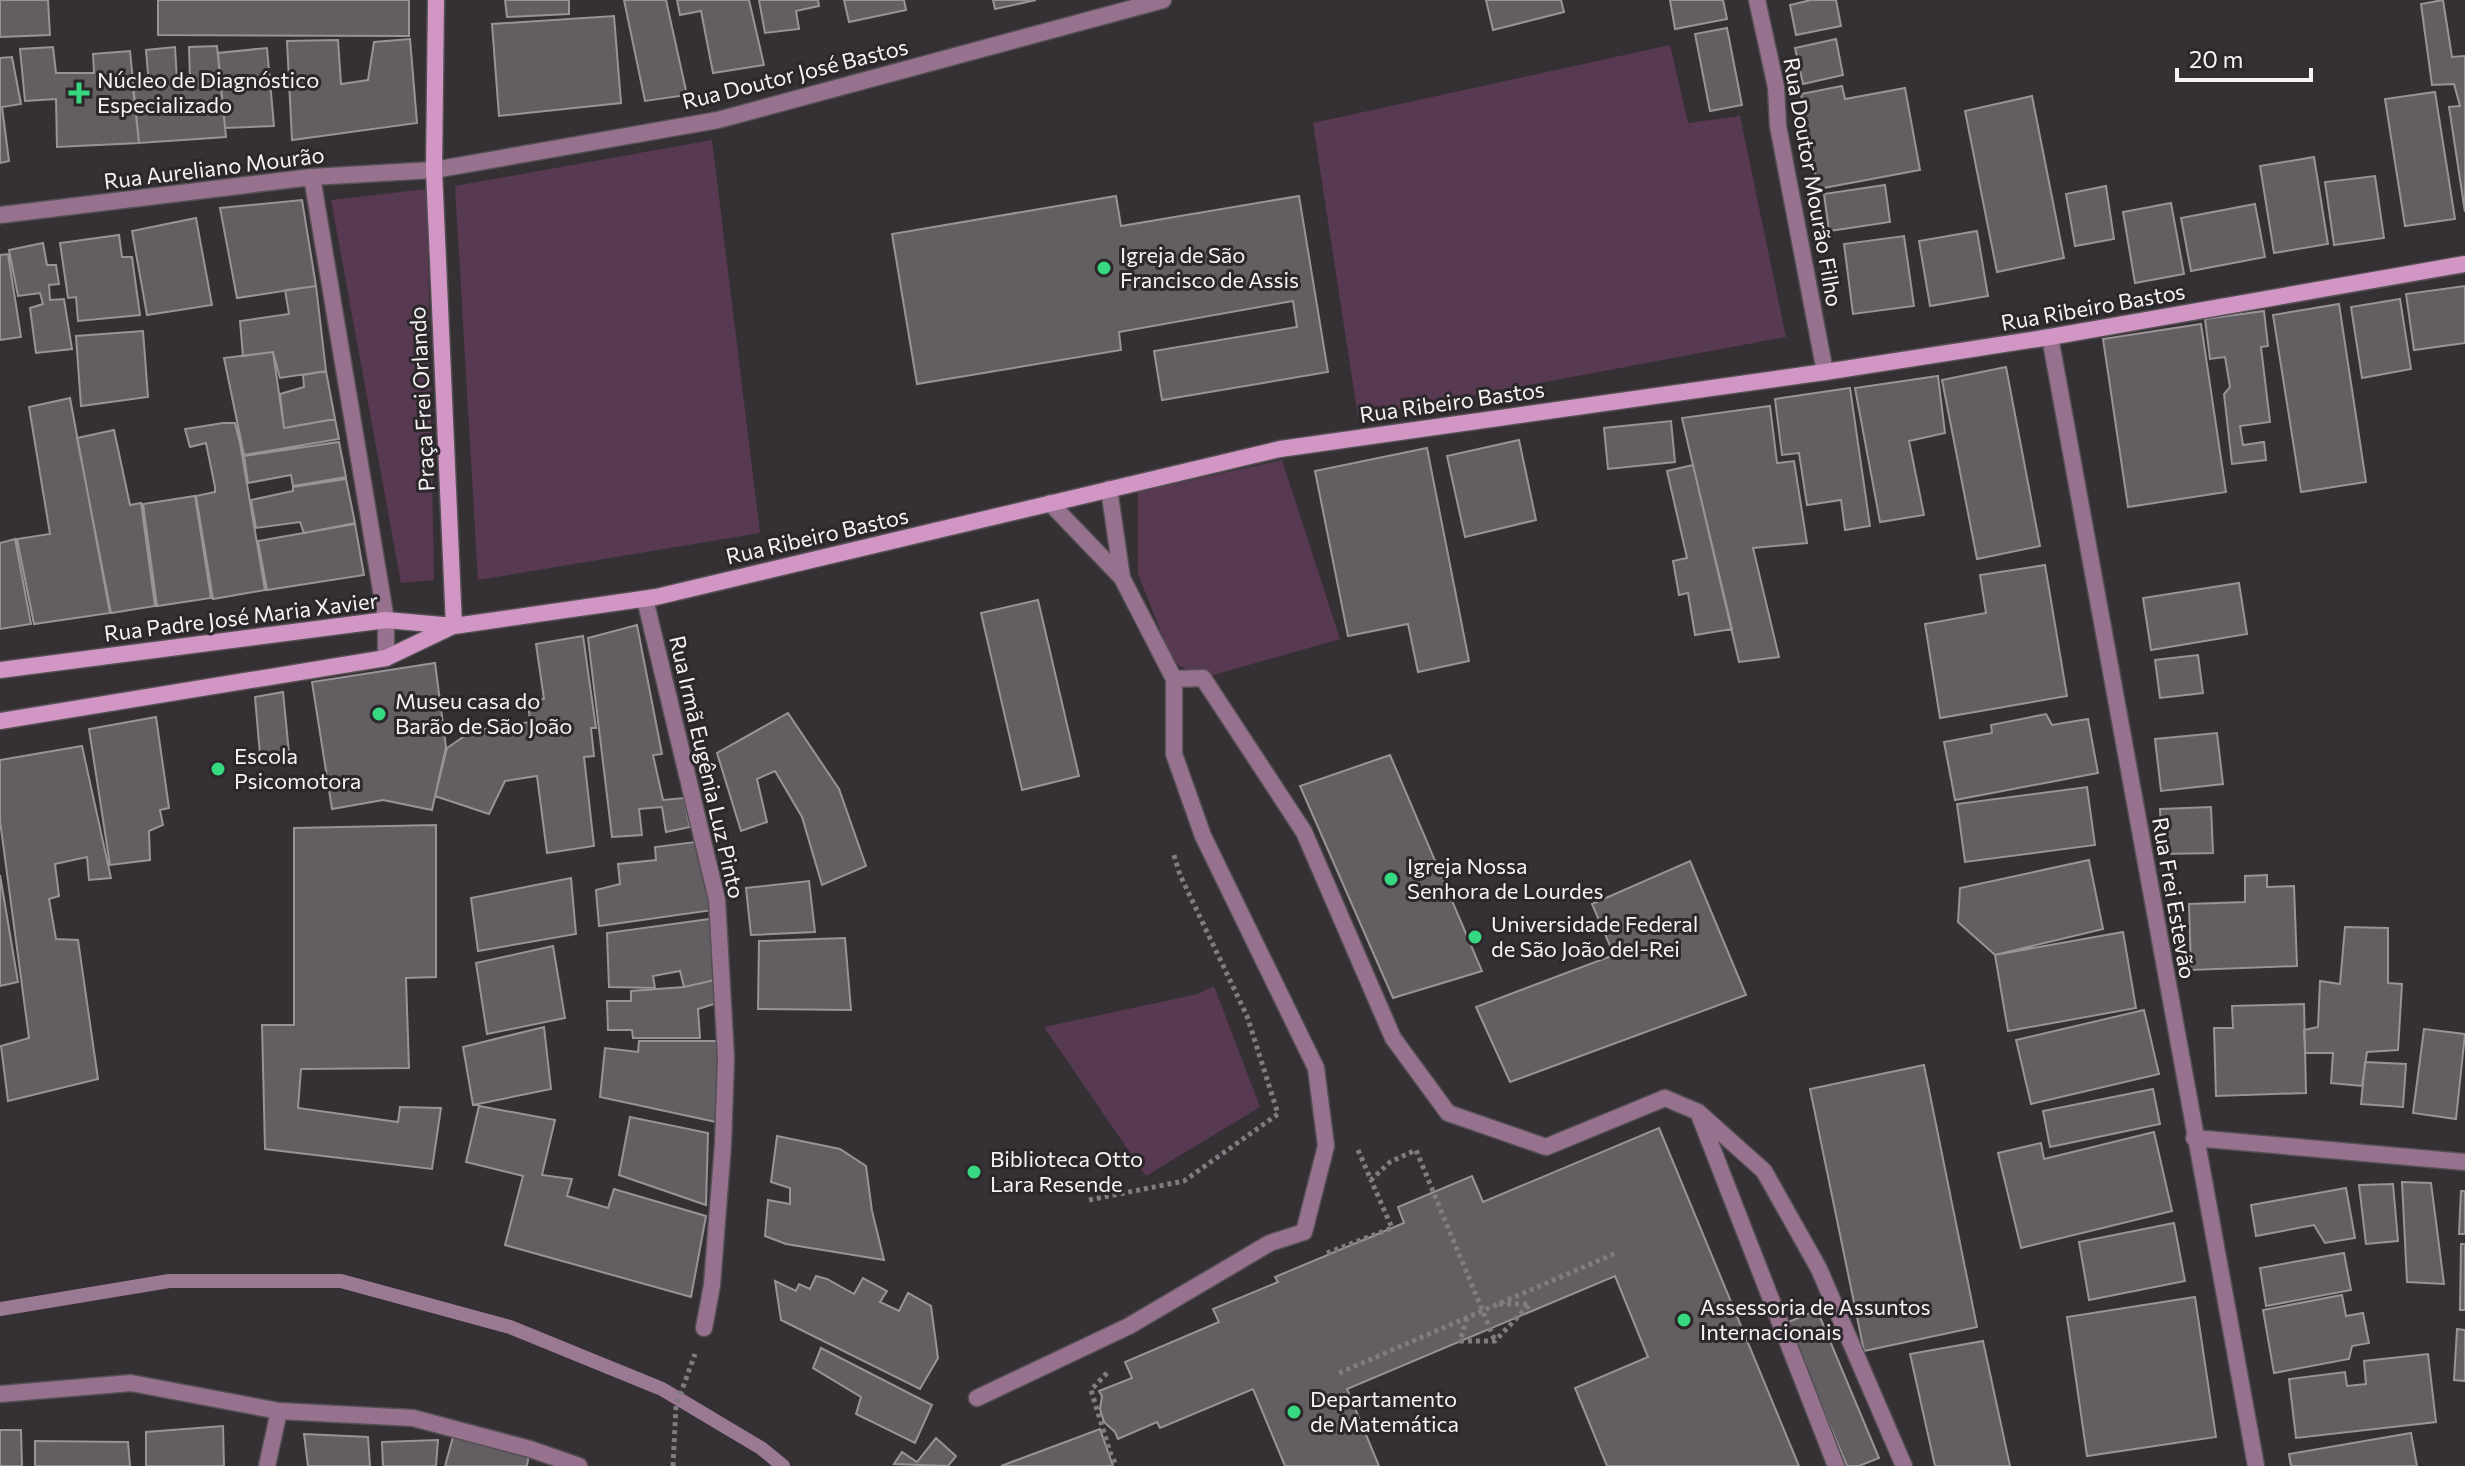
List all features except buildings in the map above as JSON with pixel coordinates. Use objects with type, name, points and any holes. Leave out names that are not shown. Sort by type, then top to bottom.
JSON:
[{"type":"main road","name":"Praça Frei Orlando","points":[[436,0],[434,170],[454,626]]},
{"type":"main road","name":"Rua Ribeiro Bastos","points":[[454,626],[645,599],[1280,449],[2050,337],[2465,264]]},
{"type":"main road","name":"Rua Padre José Maria Xavier","points":[[0,670],[386,620],[454,626]]},
{"type":"main road","points":[[0,721],[386,658],[454,626]]},
{"type":"street","name":"Rua Doutor José Bastos","points":[[434,170],[718,120],[1163,0]]},
{"type":"street","name":"Rua Doutor Mourão Filho","points":[[1757,0],[1776,87],[1778,126],[1825,372]]},
{"type":"street","name":"Rua Aureliano Mourão","points":[[0,215],[312,177],[434,170]]},
{"type":"street","points":[[312,177],[386,620],[386,658]]},
{"type":"street","name":"Rua Frei Estevão","points":[[2050,337],[2256,1466]]},
{"type":"street","points":[[1109,489],[1122,578]]},
{"type":"street","points":[[977,1398],[1129,1326],[1270,1243],[1304,1232],[1326,1146],[1316,1068],[1203,836],[1174,754],[1174,679],[1122,578],[1050,503]]},
{"type":"street","name":"Rua Irmã Eugênia Luz Pinto","points":[[645,599],[717,900],[726,1058],[723,1144],[704,1328]]},
{"type":"street","points":[[1174,679],[1203,678],[1304,832],[1393,1038],[1448,1113],[1546,1147],[1665,1098],[1698,1112],[1764,1171],[1819,1269],[1904,1466]]},
{"type":"street","points":[[1698,1112],[1836,1466]]},
{"type":"street","points":[[2194,1138],[2465,1162]]},
{"type":"street","points":[[0,1394],[131,1383],[279,1411],[413,1418],[530,1449],[579,1466]]},
{"type":"street","points":[[267,1466],[279,1411]]},
{"type":"path","points":[[1089,1200],[1184,1181],[1278,1114],[1247,1016],[1180,875],[1171,846]]},
{"type":"path","points":[[1354,1244],[1392,1228],[1371,1180]]},
{"type":"path","points":[[1339,1373],[1616,1253]]},
{"type":"path","points":[[1470,1287],[1495,1341]]},
{"type":"path","points":[[1467,1318],[1460,1341],[1495,1341],[1530,1304],[1497,1304]]},
{"type":"path","points":[[673,1466],[676,1406],[704,1328]]},
{"type":"shaded area","points":[[1670,45],[1688,123],[1740,116],[1786,337],[1358,417],[1313,123]]},
{"type":"shaded area","points":[[712,140],[760,533],[478,580],[455,186]]},
{"type":"shaded area","points":[[427,189],[434,580],[401,583],[331,200]]},
{"type":"shaded area","points":[[1282,460],[1340,639],[1203,678],[1173,662],[1138,574],[1138,492]]},
{"type":"shaded area","points":[[1214,986],[1260,1107],[1146,1176],[1044,1027],[1198,994]]},
{"type":"waterway","points":[[0,1309],[169,1281],[341,1281],[510,1327],[662,1389],[761,1448],[783,1466]]},
{"type":"place","name":"Núcleo de Diagnóstico Especializado","points":[[79,93]]},
{"type":"place","name":"Igreja de São Francisco de Assis","points":[[1104,268]]},
{"type":"place","name":"Museu casa do Barão de São João","points":[[379,714]]},
{"type":"place","name":"Escola Psicomotora","points":[[218,769]]},
{"type":"place","name":"Igreja Nossa Senhora de Lourdes","points":[[1391,879]]},
{"type":"place","name":"Universidade Federal de São João del-Rei","points":[[1475,937]]},
{"type":"place","name":"Biblioteca Otto Lara Resende","points":[[974,1172]]},
{"type":"place","name":"Assessoria de Assuntos Internacionais","points":[[1684,1320]]},
{"type":"place","name":"Departamento de Matemática","points":[[1294,1412]]}]
